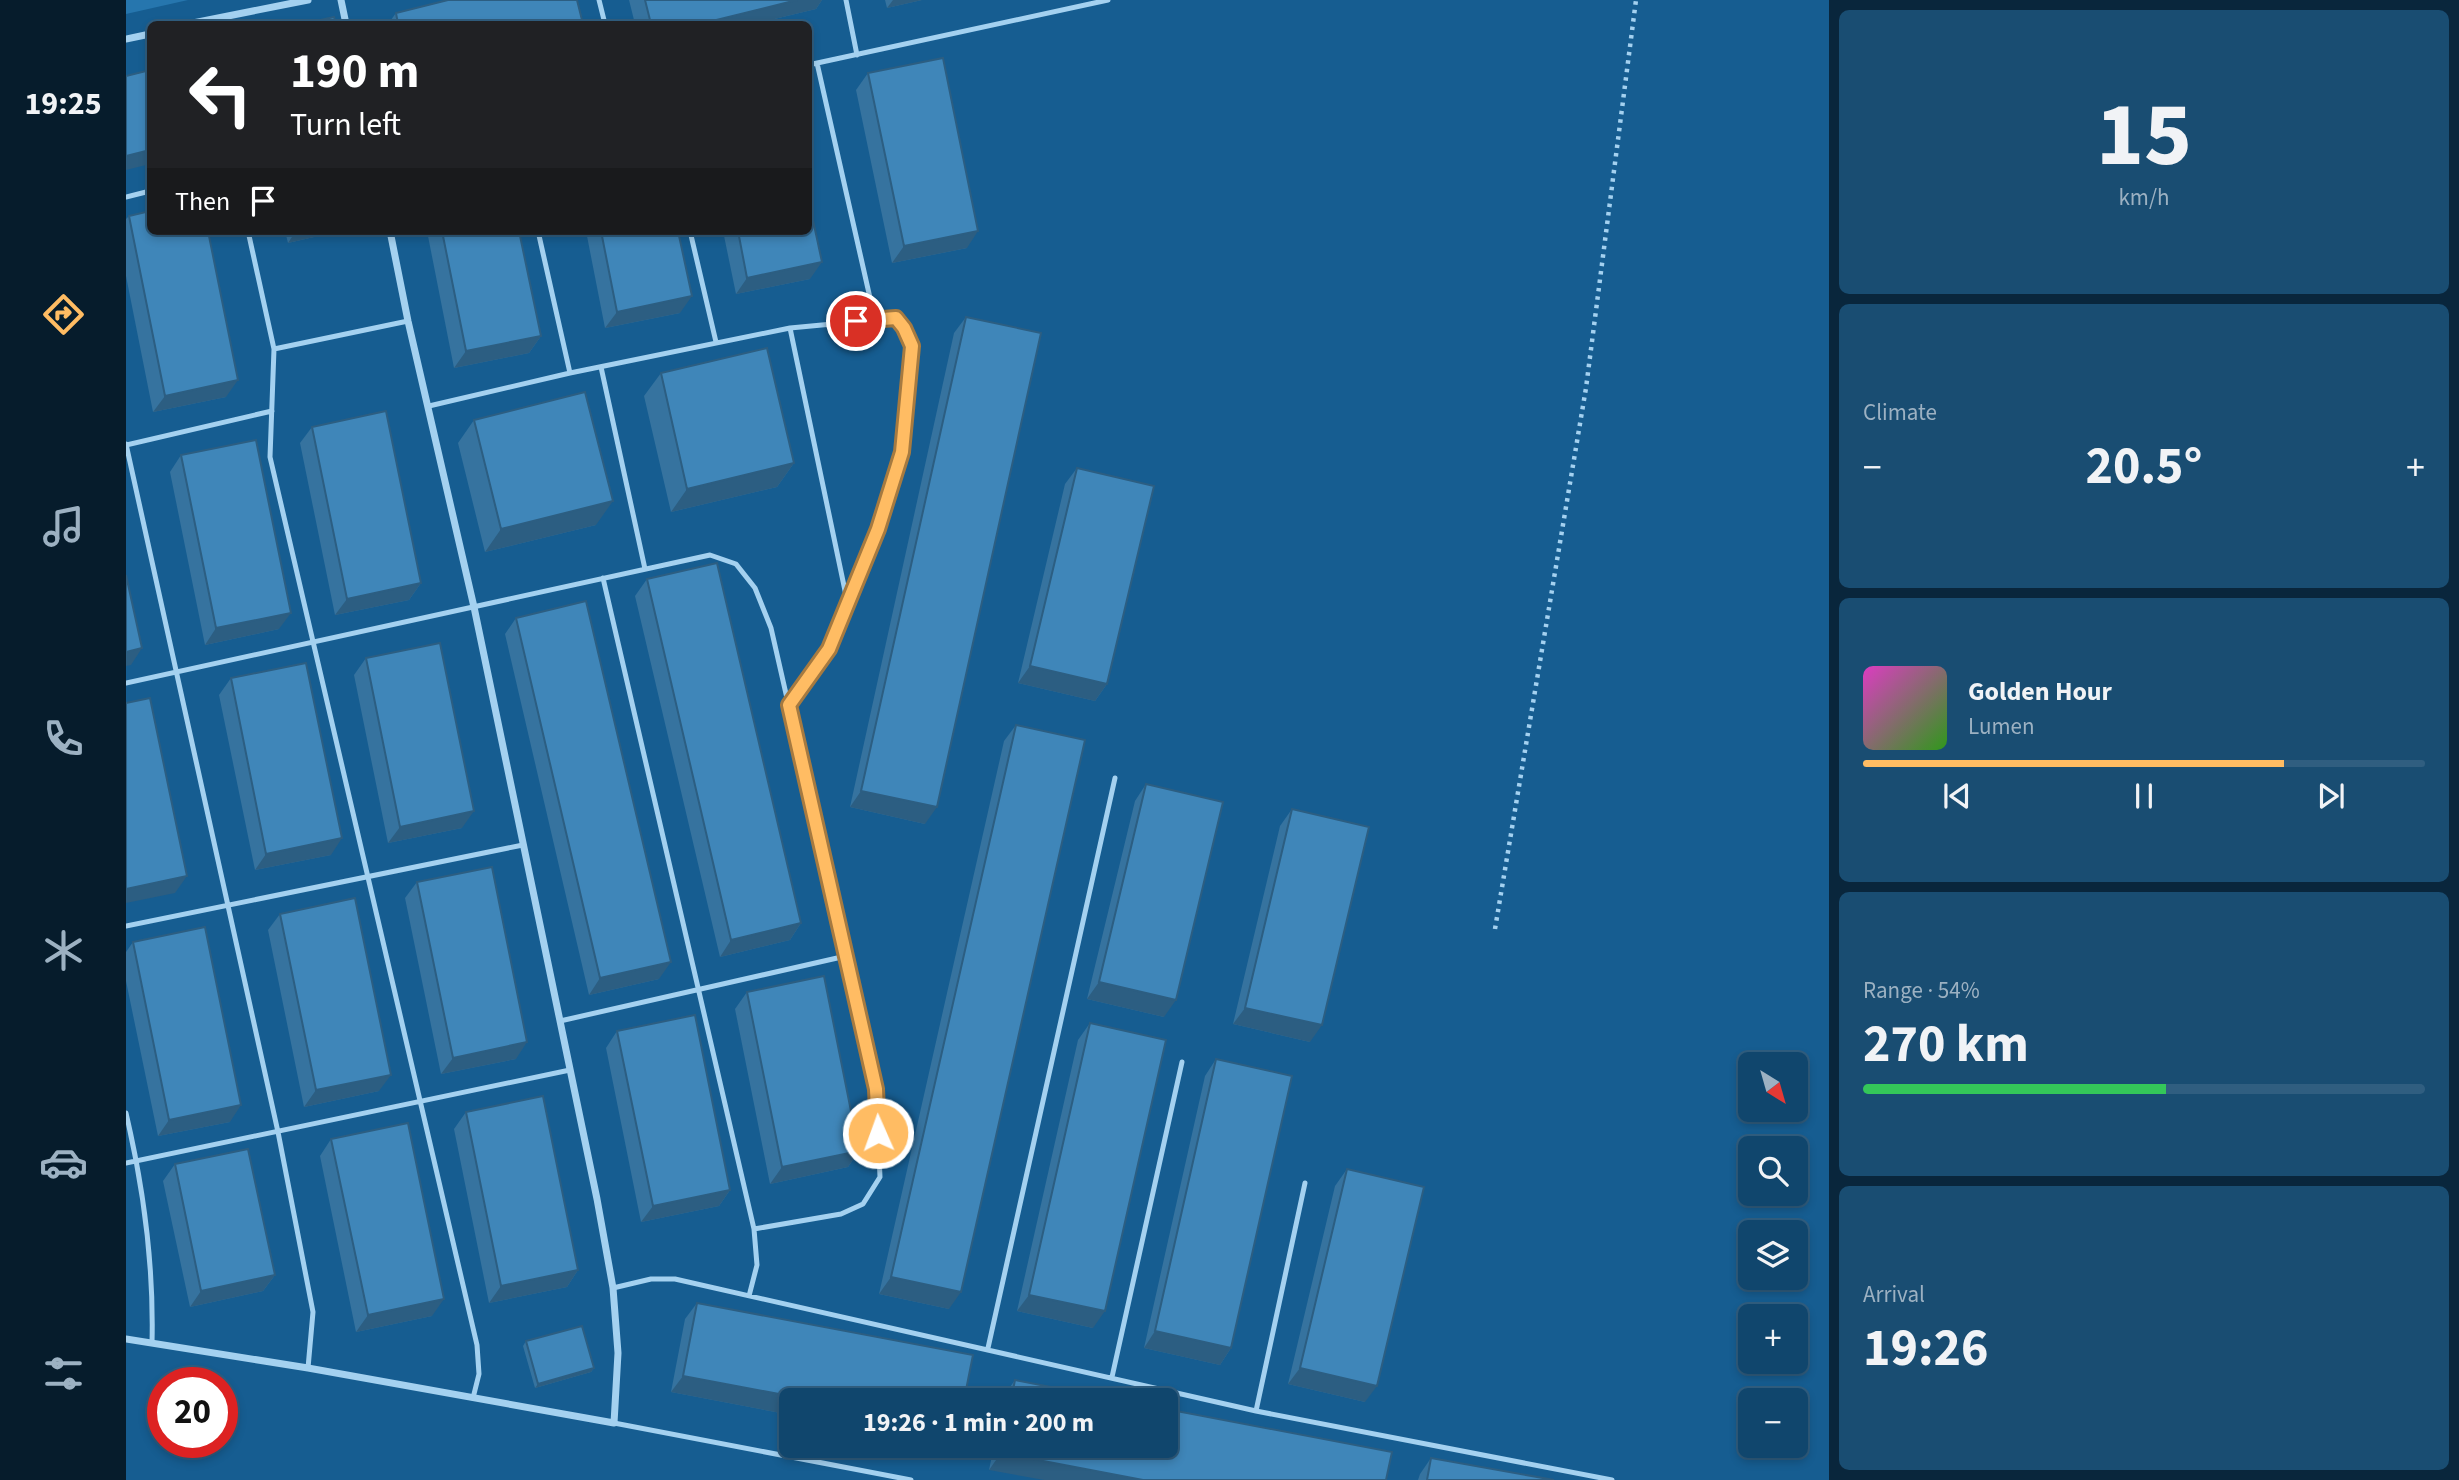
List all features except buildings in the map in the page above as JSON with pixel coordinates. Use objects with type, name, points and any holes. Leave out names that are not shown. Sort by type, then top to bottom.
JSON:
[{"type":"street","points":[[212,21],[308,0]]},
{"type":"street","points":[[341,0],[345,21]]},
{"type":"street","points":[[126,39],[147,35]]},
{"type":"street","points":[[126,1339],[308,1368],[614,1423],[618,1353],[613,1288],[474,607],[391,235]]},
{"type":"lane","points":[[599,0],[604,21]]},
{"type":"lane","points":[[846,0],[857,55]]},
{"type":"lane","points":[[812,65],[1108,0]]},
{"type":"lane","points":[[817,64],[875,320]]},
{"type":"lane","points":[[126,197],[147,192]]},
{"type":"lane","points":[[249,235],[274,349],[270,457],[477,1345],[478,1374],[473,1398]]},
{"type":"lane","points":[[539,235],[570,373]]},
{"type":"lane","points":[[691,235],[716,342]]},
{"type":"lane","points":[[429,406],[570,373],[790,328],[896,318],[912,346],[902,452],[878,529],[829,649],[789,705]]},
{"type":"lane","points":[[274,349],[408,321]]},
{"type":"lane","points":[[790,328],[848,605]]},
{"type":"lane","points":[[601,367],[645,569]]},
{"type":"lane","points":[[272,411],[126,444],[278,1132],[313,1312],[308,1368]]},
{"type":"lane","points":[[126,683],[709,555],[736,564],[755,588],[771,628],[876,1089],[880,1177],[863,1204],[841,1214],[754,1229]]},
{"type":"lane","points":[[603,578],[754,1229],[757,1265],[749,1296]]},
{"type":"lane","points":[[988,1348],[1115,778]]},
{"type":"lane","points":[[126,926],[523,845]]},
{"type":"lane","points":[[560,1021],[846,956]]},
{"type":"lane","points":[[1112,1377],[1182,1062]]},
{"type":"lane","points":[[126,1163],[570,1070]]},
{"type":"lane","points":[[126,1113],[137,1161],[154,1280],[152,1343]]},
{"type":"lane","points":[[1256,1411],[1305,1183]]},
{"type":"lane","points":[[613,1288],[651,1279],[675,1279],[854,1322],[988,1348],[1256,1411],[1612,1480]]},
{"type":"lane","points":[[614,1423],[911,1480]]},
{"type":"path","points":[[1495,929],[1586,388],[1636,0]]},
{"type":"shaded area","points":[[126,0],[188,0],[126,14]]},
{"type":"route","points":[[856,321],[896,318],[912,346],[902,452],[878,529],[829,649],[789,705],[876,1089],[878,1133]]}]
